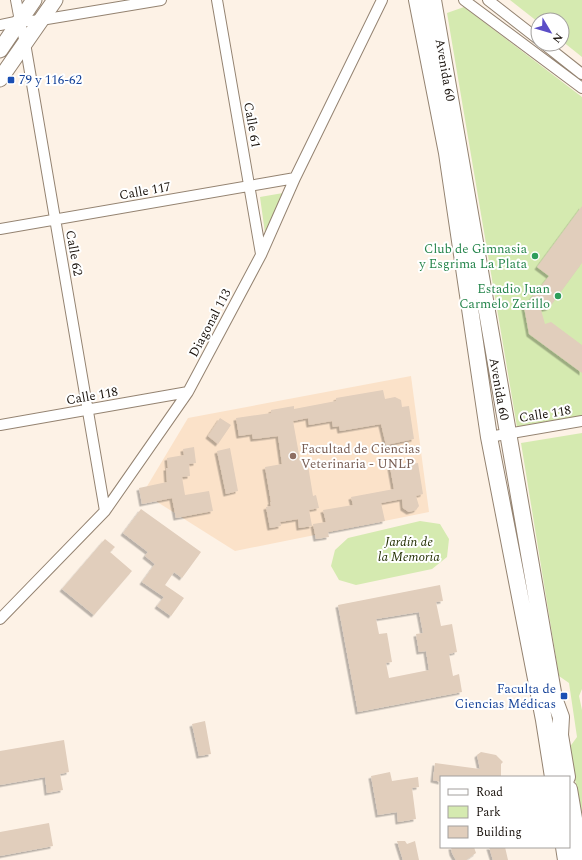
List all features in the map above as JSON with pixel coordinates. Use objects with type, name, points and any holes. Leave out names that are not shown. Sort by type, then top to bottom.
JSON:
[{"type":"main road","points":[[0,50],[34,0]]},
{"type":"main road","points":[[0,79],[55,0]]},
{"type":"main road","name":"Avenida 60","points":[[417,0],[447,153],[489,437],[544,720],[553,776]]},
{"type":"main road","name":"Avenida 60","points":[[433,0],[554,698],[561,717],[560,735],[567,776]]},
{"type":"main road","points":[[570,795],[581,860]]},
{"type":"main road","points":[[564,848],[566,860]]},
{"type":"street","name":"Calle 62","points":[[16,0],[25,43],[105,511]]},
{"type":"street","points":[[0,25],[20,21],[42,20],[161,0]]},
{"type":"street","name":"Calle 61","points":[[217,0],[261,255]]},
{"type":"street","name":"Diagonal 113","points":[[0,619],[105,511],[188,392],[261,255],[295,178],[382,0]]},
{"type":"street","points":[[464,0],[582,88]]},
{"type":"street","points":[[488,0],[530,33]]},
{"type":"street","points":[[554,52],[582,74]]},
{"type":"street","name":"Calle 117","points":[[0,229],[295,178]]},
{"type":"street","name":"Calle 118","points":[[0,425],[188,392]]},
{"type":"street","name":"Calle 118","points":[[489,437],[582,421]]},
{"type":"shaded area","name":"Facultad de Ciencias Veterinaria - UNLP","points":[[411,376],[429,512],[235,551],[143,493],[188,418]]},
{"type":"green space","points":[[510,0],[582,0],[582,57],[570,47],[570,12],[530,12],[530,16]]},
{"type":"green space","name":"Club de Gimnasia y Esgrima La Plata","points":[[464,7],[582,97],[582,416],[517,427],[447,13]]},
{"type":"green space","points":[[283,193],[265,233],[260,197]]},
{"type":"green space","points":[[582,433],[582,689],[579,696],[582,710],[582,816],[569,748],[577,737],[569,683],[559,676],[521,443]]},
{"type":"green space","name":"Jardín de la Memoria","points":[[420,521],[440,524],[449,539],[447,557],[432,569],[356,585],[339,580],[331,566],[335,550],[348,538]]},
{"type":"building","name":"Estadio Juan Carmelo Zerillo","points":[[582,206],[582,263],[549,308],[541,310],[545,324],[551,322],[582,345],[582,373],[529,334],[524,307],[549,276],[537,267]]},
{"type":"building","points":[[383,390],[385,399],[395,397],[401,400],[402,407],[409,406],[414,439],[386,445],[381,424],[340,431],[339,426],[333,427],[332,421],[309,425],[308,418],[293,421],[300,460],[307,459],[313,496],[316,495],[319,508],[309,510],[312,526],[299,528],[298,519],[280,522],[281,526],[270,528],[266,507],[271,506],[271,502],[265,467],[282,464],[278,436],[253,439],[252,434],[239,436],[236,418],[271,413],[271,410],[294,406],[294,409],[336,401],[336,398]]},
{"type":"building","points":[[220,418],[231,425],[218,444],[208,436]]},
{"type":"building","points":[[194,447],[196,463],[189,464],[190,476],[182,477],[185,495],[209,491],[213,511],[176,518],[172,498],[142,504],[139,488],[167,482],[167,458],[184,455],[183,449]]},
{"type":"building","points":[[230,448],[238,491],[226,494],[217,451]]},
{"type":"building","points":[[418,463],[423,494],[416,496],[419,506],[416,510],[409,512],[403,508],[402,499],[381,503],[385,521],[328,532],[329,537],[316,539],[313,524],[326,522],[323,510],[353,505],[351,497],[394,489],[390,467]]},
{"type":"building","points":[[141,509],[201,552],[182,578],[174,572],[165,585],[184,598],[171,616],[157,606],[164,597],[142,582],[155,564],[145,556],[148,552],[123,533]]},
{"type":"building","points":[[105,539],[115,547],[110,552],[132,571],[94,615],[62,589]]},
{"type":"building","points":[[440,585],[443,601],[436,602],[441,626],[452,624],[457,652],[449,654],[453,676],[459,674],[462,692],[358,712],[338,605]],"holes":[[[419,612],[423,633],[416,634],[419,652],[426,651],[429,670],[389,678],[386,663],[392,662],[387,633],[379,634],[376,619]]]},
{"type":"building","points":[[205,721],[211,754],[199,756],[192,724]]},
{"type":"building","points":[[64,740],[69,772],[60,774],[63,790],[47,793],[45,777],[0,785],[0,751]]},
{"type":"building","points":[[481,752],[496,755],[503,762],[501,764],[501,776],[440,776],[440,782],[433,780],[435,763],[480,769],[477,755]]},
{"type":"building","points":[[390,772],[392,781],[418,777],[419,787],[412,788],[416,819],[398,822],[397,812],[378,815],[371,776]]},
{"type":"building","points":[[49,823],[53,846],[0,856],[0,832]]},
{"type":"building","points":[[397,841],[405,841],[407,844],[415,841],[419,860],[403,860]]},
{"type":"building","points":[[451,848],[474,848],[476,853],[466,860],[456,860]]},
{"type":"building","points":[[489,848],[505,848],[508,860],[493,860]]},
{"type":"place","name":"79 y 116-62","points":[[11,80]]},
{"type":"place","name":"Club de Gimnasia y Esgrima La Plata","points":[[535,256]]},
{"type":"place","name":"Estadio Juan Carmelo Zerillo","points":[[558,296]]},
{"type":"place","name":"Facultad de Ciencias Veterinaria - UNLP","points":[[293,456]]},
{"type":"place","name":"Faculta de Ciencias Médicas","points":[[564,696]]}]
